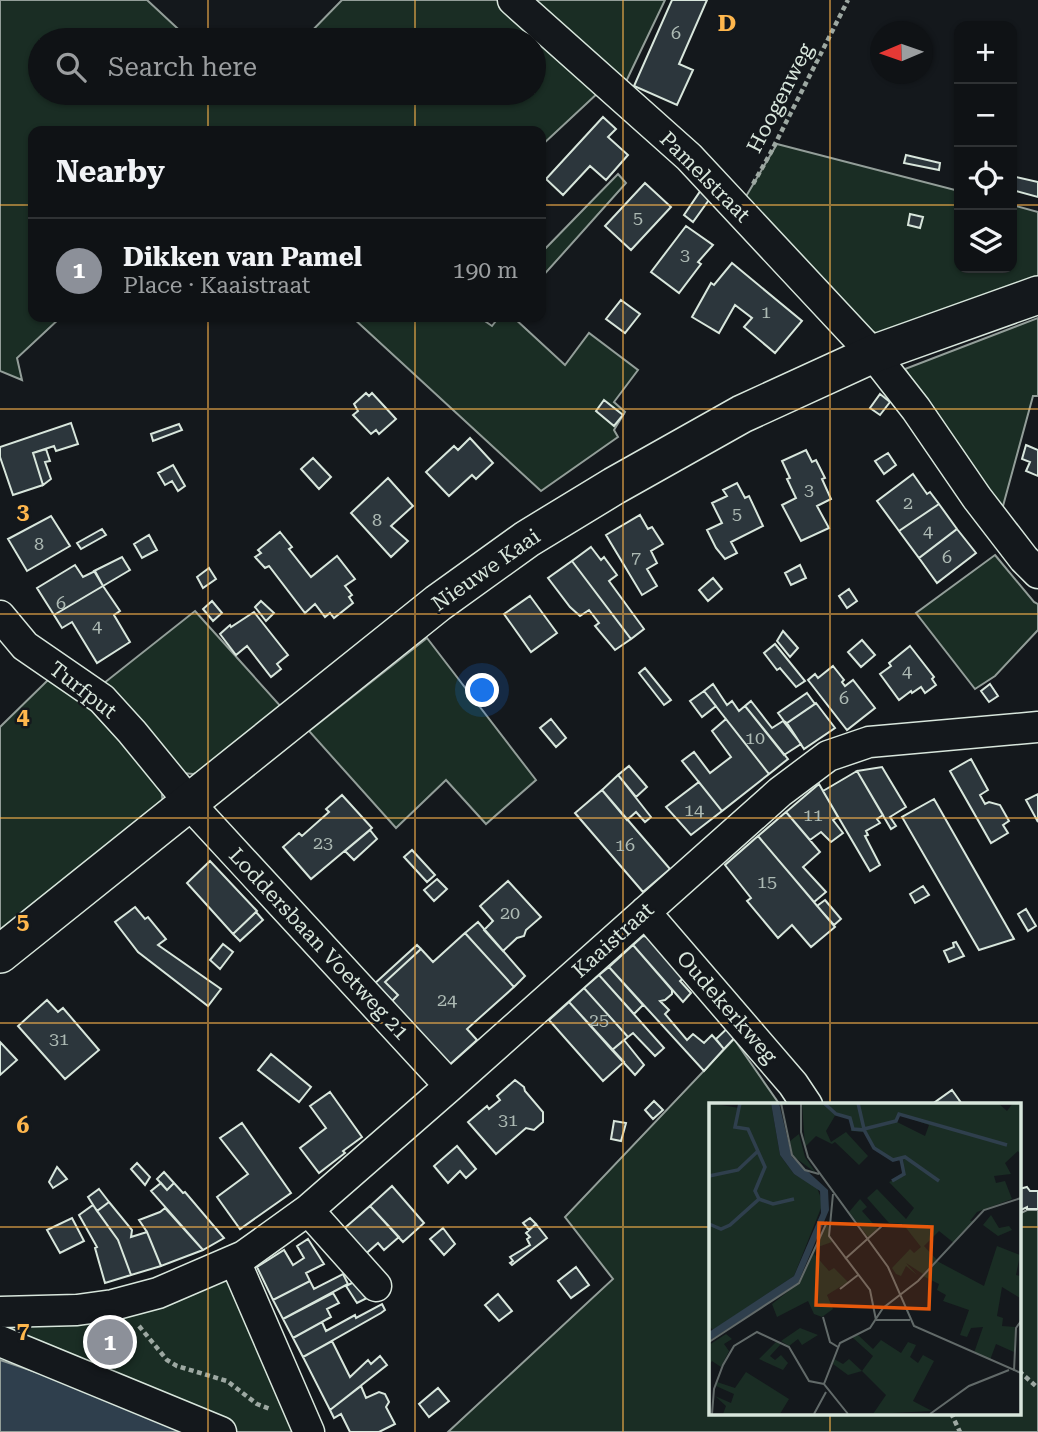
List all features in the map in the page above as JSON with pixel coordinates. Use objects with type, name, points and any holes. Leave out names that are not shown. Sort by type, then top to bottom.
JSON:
[{"type":"main road","name":"Nieuwe Kaai","points":[[0,954],[438,603],[527,539],[742,414],[1038,295]]},
{"type":"street","name":"Pamelstraat","points":[[513,0],[544,28]]},
{"type":"street","name":"Pamelstraat","points":[[546,30],[689,158],[879,361],[916,409],[976,498],[1038,573]]},
{"type":"street","name":"Turfput","points":[[0,616],[25,646],[102,699],[189,801]]},
{"type":"street","name":"Kaaistraat","points":[[0,1312],[77,1310],[113,1305],[158,1293],[235,1261],[308,1210],[780,792],[828,756],[869,742],[1038,727]]},
{"type":"street","name":"Loddersbaan Voetweg 21","points":[[189,801],[450,1086]]},
{"type":"street","name":"Oudekerkweg","points":[[645,912],[793,1084],[806,1103]]},
{"type":"street","points":[[308,1210],[376,1286]]},
{"type":"street","points":[[235,1261],[309,1432]]},
{"type":"street","points":[[0,1341],[221,1432]]},
{"type":"path","name":"Hoogenweg","points":[[738,209],[770,154],[848,0]]},
{"type":"path","points":[[138,1324],[167,1360],[177,1366],[227,1381],[257,1405],[270,1409]]},
{"type":"path","points":[[80,1355],[90,1352],[103,1331]]},
{"type":"path","points":[[1020,1372],[1038,1388]]},
{"type":"path","points":[[951,1414],[960,1432]]},
{"type":"green space","points":[[0,0],[147,0],[177,28],[28,28],[28,105],[546,105],[546,42],[600,91],[546,141],[546,126],[28,126],[28,322],[56,322],[17,358],[22,380],[0,371]]},
{"type":"green space","points":[[342,0],[499,0],[530,28],[315,28]]},
{"type":"green space","points":[[526,0],[665,0],[622,90]]},
{"type":"green space","points":[[777,144],[954,190],[954,273],[1017,273],[1017,206],[1038,212],[1038,281],[882,335],[870,331],[745,198]]},
{"type":"green space","points":[[618,174],[626,183],[546,272],[546,248]]},
{"type":"green space","points":[[1038,318],[1038,396],[1033,396],[1000,517],[905,369]]},
{"type":"green space","points":[[357,322],[486,322],[492,326],[495,322],[518,322],[565,365],[589,333],[638,370],[614,402],[625,412],[614,430],[618,437],[541,491]]},
{"type":"green space","points":[[995,555],[1038,604],[1038,630],[995,676],[975,689],[916,613]]},
{"type":"green space","points":[[195,611],[284,710],[206,770],[193,774],[182,773],[99,687]]},
{"type":"green space","points":[[427,638],[536,780],[486,824],[446,780],[396,828],[309,731]]},
{"type":"green space","points":[[50,678],[83,701],[161,786],[163,805],[0,935],[0,727]]},
{"type":"green space","points":[[734,1039],[779,1103],[709,1103],[709,1414],[1020,1414],[1020,1214],[1038,1210],[1038,1432],[448,1432],[613,1279],[565,1217]]},
{"type":"green space","points":[[235,1261],[309,1432],[229,1432],[0,1335],[0,1321]]},
{"type":"water","points":[[0,1360],[65,1382],[194,1432],[0,1432]]},
{"type":"building","points":[[672,0],[707,0],[679,64],[693,70],[677,105],[634,86]]},
{"type":"building","points":[[603,117],[616,129],[608,137],[628,155],[606,180],[590,166],[563,195],[546,179]]},
{"type":"building","points":[[906,155],[940,163],[939,170],[904,163]]},
{"type":"building","points":[[1017,177],[1038,182],[1038,197],[1017,191]]},
{"type":"building","points":[[645,183],[671,207],[631,250],[605,226]]},
{"type":"building","points":[[701,190],[711,197],[693,222],[684,215]]},
{"type":"building","points":[[910,214],[923,217],[920,228],[908,225]]},
{"type":"building","points":[[686,226],[713,245],[698,262],[701,264],[679,293],[651,272]]},
{"type":"building","points":[[732,263],[802,321],[775,353],[744,327],[752,318],[735,305],[719,333],[692,317],[711,283],[714,285]]},
{"type":"building","points":[[621,300],[640,314],[625,333],[606,319]]},
{"type":"building","points":[[366,393],[369,396],[372,393],[396,419],[379,434],[376,430],[371,434],[353,415],[358,411],[354,404]]},
{"type":"building","points":[[880,394],[890,402],[880,415],[870,408]]},
{"type":"building","points":[[604,400],[623,415],[614,426],[596,411]]},
{"type":"building","points":[[71,423],[78,444],[56,451],[54,446],[33,453],[43,485],[13,495],[0,457],[0,447]]},
{"type":"building","points":[[179,424],[182,430],[153,441],[151,434]]},
{"type":"building","points":[[470,438],[493,463],[476,479],[472,475],[449,496],[426,472],[454,446],[458,450]]},
{"type":"building","points":[[1026,445],[1038,450],[1038,476],[1026,471],[1030,462],[1022,459]]},
{"type":"building","points":[[46,449],[50,461],[45,462],[51,479],[43,485],[33,453]]},
{"type":"building","points":[[806,450],[812,462],[816,460],[831,499],[817,506],[829,528],[801,541],[782,505],[796,498],[782,461]]},
{"type":"building","points":[[888,453],[896,465],[884,474],[875,461]]},
{"type":"building","points":[[313,458],[331,477],[319,489],[301,469]]},
{"type":"building","points":[[173,465],[185,486],[178,491],[172,481],[165,485],[158,473]]},
{"type":"building","points":[[913,474],[927,494],[930,492],[939,504],[899,531],[877,501]]},
{"type":"building","points":[[388,478],[413,506],[391,526],[408,541],[391,557],[351,513]]},
{"type":"building","points":[[737,483],[745,498],[749,496],[763,526],[731,542],[737,553],[725,559],[707,530],[722,523],[712,503],[727,496],[723,490]]},
{"type":"building","points":[[939,504],[957,529],[919,558],[899,531]]},
{"type":"building","points":[[640,515],[648,529],[652,527],[663,544],[651,551],[657,563],[647,569],[657,586],[642,595],[606,535]]},
{"type":"building","points":[[51,516],[70,546],[27,571],[8,539]]},
{"type":"building","points":[[102,529],[106,535],[81,549],[77,543]]},
{"type":"building","points":[[957,529],[976,553],[937,583],[919,558]]},
{"type":"building","points":[[280,532],[292,547],[289,549],[311,577],[337,556],[355,579],[345,586],[352,595],[349,597],[353,603],[334,618],[330,613],[325,617],[315,604],[305,613],[269,566],[265,568],[255,557],[261,553],[258,550]]},
{"type":"building","points":[[149,535],[157,550],[142,558],[134,544]]},
{"type":"building","points":[[591,547],[601,560],[604,557],[617,575],[609,581],[644,629],[631,639],[572,561]]},
{"type":"building","points":[[122,557],[130,570],[103,586],[94,571]]},
{"type":"building","points":[[572,561],[631,639],[615,650],[595,626],[599,623],[589,610],[580,616],[548,578]]},
{"type":"building","points":[[75,565],[83,577],[95,571],[103,586],[54,615],[37,588]]},
{"type":"building","points":[[800,565],[806,578],[791,585],[785,573]]},
{"type":"building","points":[[209,568],[216,579],[203,588],[197,577]]},
{"type":"building","points":[[713,578],[722,589],[708,601],[699,590]]},
{"type":"building","points":[[103,586],[120,611],[114,615],[130,642],[97,663],[72,622],[62,628],[54,615]]},
{"type":"building","points":[[849,589],[857,601],[847,608],[839,596]]},
{"type":"building","points":[[530,596],[557,633],[531,652],[504,614]]},
{"type":"building","points":[[212,601],[222,613],[213,621],[203,609]]},
{"type":"building","points":[[261,601],[274,613],[266,621],[255,607]]},
{"type":"building","points":[[254,612],[288,655],[277,664],[281,669],[271,677],[247,646],[236,655],[220,634],[230,625],[231,627]]},
{"type":"building","points":[[783,631],[798,648],[790,657],[777,641]]},
{"type":"building","points":[[862,640],[875,655],[861,667],[848,652]]},
{"type":"building","points":[[775,644],[805,681],[796,687],[780,668],[777,670],[764,653]]},
{"type":"building","points":[[910,646],[934,677],[932,679],[936,685],[925,693],[921,687],[912,693],[911,691],[899,700],[880,674]]},
{"type":"building","points":[[833,666],[844,680],[842,682],[845,686],[853,680],[875,708],[847,730],[808,680],[815,674],[818,678]]},
{"type":"building","points":[[645,668],[671,700],[664,705],[639,673]]},
{"type":"building","points":[[713,684],[727,705],[732,701],[739,711],[745,706],[788,759],[769,774],[704,691]]},
{"type":"building","points":[[990,684],[998,696],[989,702],[981,691]]},
{"type":"building","points":[[704,691],[716,706],[702,717],[690,701]]},
{"type":"building","points":[[807,693],[815,704],[787,723],[784,721],[778,713]]},
{"type":"building","points":[[751,701],[772,728],[783,721],[801,744],[784,755],[745,706]]},
{"type":"building","points":[[816,703],[835,728],[804,749],[787,723]]},
{"type":"building","points":[[551,719],[566,738],[556,747],[540,728]]},
{"type":"building","points":[[726,719],[769,774],[722,811],[682,761],[694,752],[710,773],[731,757],[712,731]]},
{"type":"building","points":[[971,759],[988,790],[980,795],[985,804],[989,802],[1000,805],[1009,821],[1003,825],[1008,833],[991,843],[950,771]]},
{"type":"building","points":[[629,766],[647,787],[636,797],[618,775]]},
{"type":"building","points":[[882,767],[906,807],[890,817],[896,826],[891,829],[857,771]]},
{"type":"building","points":[[857,771],[883,815],[877,819],[880,823],[866,831],[868,835],[865,836],[880,865],[870,871],[823,791]]},
{"type":"building","points":[[618,775],[651,817],[645,822],[636,812],[627,820],[602,790]]},
{"type":"building","points":[[699,782],[722,811],[691,835],[666,807]]},
{"type":"building","points":[[819,784],[838,817],[833,820],[843,833],[831,842],[821,832],[810,840],[786,812]]},
{"type":"building","points":[[602,790],[670,869],[643,892],[575,813]]},
{"type":"building","points":[[1038,794],[1038,822],[1026,800]]},
{"type":"building","points":[[342,795],[372,828],[311,879],[283,847],[299,833],[302,836],[329,812],[326,809]]},
{"type":"building","points":[[934,799],[1014,939],[979,950],[902,817]]},
{"type":"building","points":[[786,812],[820,852],[803,867],[826,892],[814,902],[758,836]]},
{"type":"building","points":[[370,830],[377,839],[354,860],[345,851]]},
{"type":"building","points":[[758,836],[835,927],[811,947],[792,925],[778,938],[747,901],[751,898],[725,865]]},
{"type":"building","points":[[412,850],[435,875],[427,882],[404,857]]},
{"type":"building","points":[[210,861],[257,911],[233,934],[187,883]]},
{"type":"building","points":[[437,879],[447,889],[434,901],[424,890]]},
{"type":"building","points":[[508,881],[541,917],[526,930],[524,936],[517,938],[503,951],[484,930],[493,921],[480,906]]},
{"type":"building","points":[[923,886],[929,895],[915,903],[910,894]]},
{"type":"building","points":[[825,900],[841,919],[834,925],[817,906]]},
{"type":"building","points":[[135,907],[145,919],[148,917],[166,939],[158,945],[221,989],[208,1006],[138,952],[115,922]]},
{"type":"building","points":[[1026,909],[1036,926],[1028,931],[1018,914]]},
{"type":"building","points":[[256,912],[263,920],[240,941],[233,934]]},
{"type":"building","points":[[478,922],[525,976],[514,987],[465,933]]},
{"type":"building","points":[[465,933],[514,987],[467,1029],[477,1040],[447,1067],[390,1003],[398,995],[385,982],[421,949],[433,962]]},
{"type":"building","points":[[643,936],[651,937],[691,971],[680,981],[691,993],[683,1002],[633,945]]},
{"type":"building","points":[[956,942],[964,956],[949,962],[944,951],[954,947],[953,943]]},
{"type":"building","points":[[223,944],[233,952],[220,969],[210,960]]},
{"type":"building","points":[[417,945],[421,949],[385,982],[398,995],[390,1003],[373,985]]},
{"type":"building","points":[[633,945],[672,990],[672,994],[660,1001],[669,1010],[665,1014],[687,1040],[693,1034],[704,1043],[712,1035],[724,1049],[704,1071],[609,967]]},
{"type":"building","points":[[609,967],[643,1005],[634,1014],[599,975]]},
{"type":"building","points":[[599,975],[664,1048],[655,1056],[633,1033],[628,1037],[584,988]]},
{"type":"building","points":[[584,988],[628,1037],[612,1050],[569,1002]]},
{"type":"building","points":[[47,1000],[58,1012],[63,1008],[99,1050],[65,1079],[18,1026]]},
{"type":"building","points":[[569,1002],[624,1062],[603,1081],[549,1020]]},
{"type":"building","points":[[734,1022],[742,1030],[724,1049],[716,1039]]},
{"type":"building","points":[[624,1040],[644,1065],[635,1075],[612,1050]]},
{"type":"building","points":[[0,1042],[17,1060],[0,1075]]},
{"type":"building","points":[[271,1054],[311,1087],[299,1102],[258,1070]]},
{"type":"building","points":[[515,1080],[524,1087],[543,1112],[543,1122],[534,1130],[526,1128],[496,1154],[468,1122],[487,1106],[489,1109],[500,1100],[497,1096]]},
{"type":"building","points":[[952,1090],[961,1103],[934,1103]]},
{"type":"building","points":[[330,1092],[362,1137],[319,1173],[300,1148],[326,1128],[310,1106]]},
{"type":"building","points":[[654,1101],[663,1110],[653,1119],[645,1110]]},
{"type":"building","points":[[614,1121],[626,1123],[621,1141],[611,1139]]},
{"type":"building","points":[[242,1123],[291,1193],[240,1229],[217,1197],[248,1174],[220,1138]]},
{"type":"building","points":[[457,1146],[476,1169],[466,1178],[460,1171],[448,1183],[434,1166]]},
{"type":"building","points":[[137,1163],[150,1177],[145,1185],[131,1169]]},
{"type":"building","points":[[57,1167],[67,1179],[53,1188],[49,1182]]},
{"type":"building","points":[[164,1172],[174,1183],[167,1190],[157,1179]]},
{"type":"building","points":[[161,1183],[167,1190],[174,1183],[185,1192],[224,1238],[203,1250],[151,1191]]},
{"type":"building","points":[[392,1186],[424,1223],[403,1242],[370,1206]]},
{"type":"building","points":[[1027,1187],[1030,1191],[1038,1191],[1038,1209],[1027,1207],[1020,1210],[1020,1189]]},
{"type":"building","points":[[99,1189],[109,1202],[97,1211],[88,1197]]},
{"type":"building","points":[[109,1202],[132,1230],[131,1237],[147,1232],[161,1266],[131,1275],[118,1240],[97,1211]]},
{"type":"building","points":[[93,1205],[118,1240],[131,1275],[105,1283],[95,1248],[97,1247],[79,1215]]},
{"type":"building","points":[[370,1206],[399,1237],[384,1250],[378,1243],[361,1258],[339,1233]]},
{"type":"building","points":[[165,1208],[203,1250],[161,1266],[139,1220]]},
{"type":"building","points":[[72,1218],[84,1241],[60,1253],[47,1230]]},
{"type":"building","points":[[530,1218],[536,1224],[529,1230],[523,1223]]},
{"type":"building","points":[[536,1224],[547,1238],[512,1265],[510,1257],[530,1245],[527,1239],[530,1237],[526,1233]]},
{"type":"building","points":[[443,1228],[455,1244],[444,1255],[430,1239]]},
{"type":"building","points":[[308,1239],[324,1264],[306,1273],[310,1281],[273,1300],[257,1267],[284,1250],[293,1265],[304,1258],[297,1246]]},
{"type":"building","points":[[576,1267],[589,1285],[571,1298],[558,1281]]},
{"type":"building","points":[[343,1274],[348,1284],[283,1319],[273,1300],[310,1281],[314,1289]]},
{"type":"building","points":[[356,1281],[373,1295],[357,1303],[346,1286]]},
{"type":"building","points":[[333,1293],[339,1303],[327,1309],[331,1317],[293,1338],[283,1319]]},
{"type":"building","points":[[498,1294],[512,1311],[499,1321],[485,1305]]},
{"type":"building","points":[[382,1304],[385,1310],[381,1313],[303,1357],[293,1338],[322,1322],[326,1331]]},
{"type":"building","points":[[332,1341],[350,1377],[368,1360],[371,1364],[380,1356],[387,1365],[330,1410],[303,1357]]},
{"type":"building","points":[[361,1386],[366,1398],[379,1392],[385,1394],[389,1402],[386,1407],[395,1424],[379,1432],[350,1432],[341,1414],[334,1418],[330,1410]]},
{"type":"building","points":[[438,1388],[449,1401],[429,1417],[419,1404]]},
{"type":"place","name":"Dikken van Pamel","points":[[110,1342]]}]
